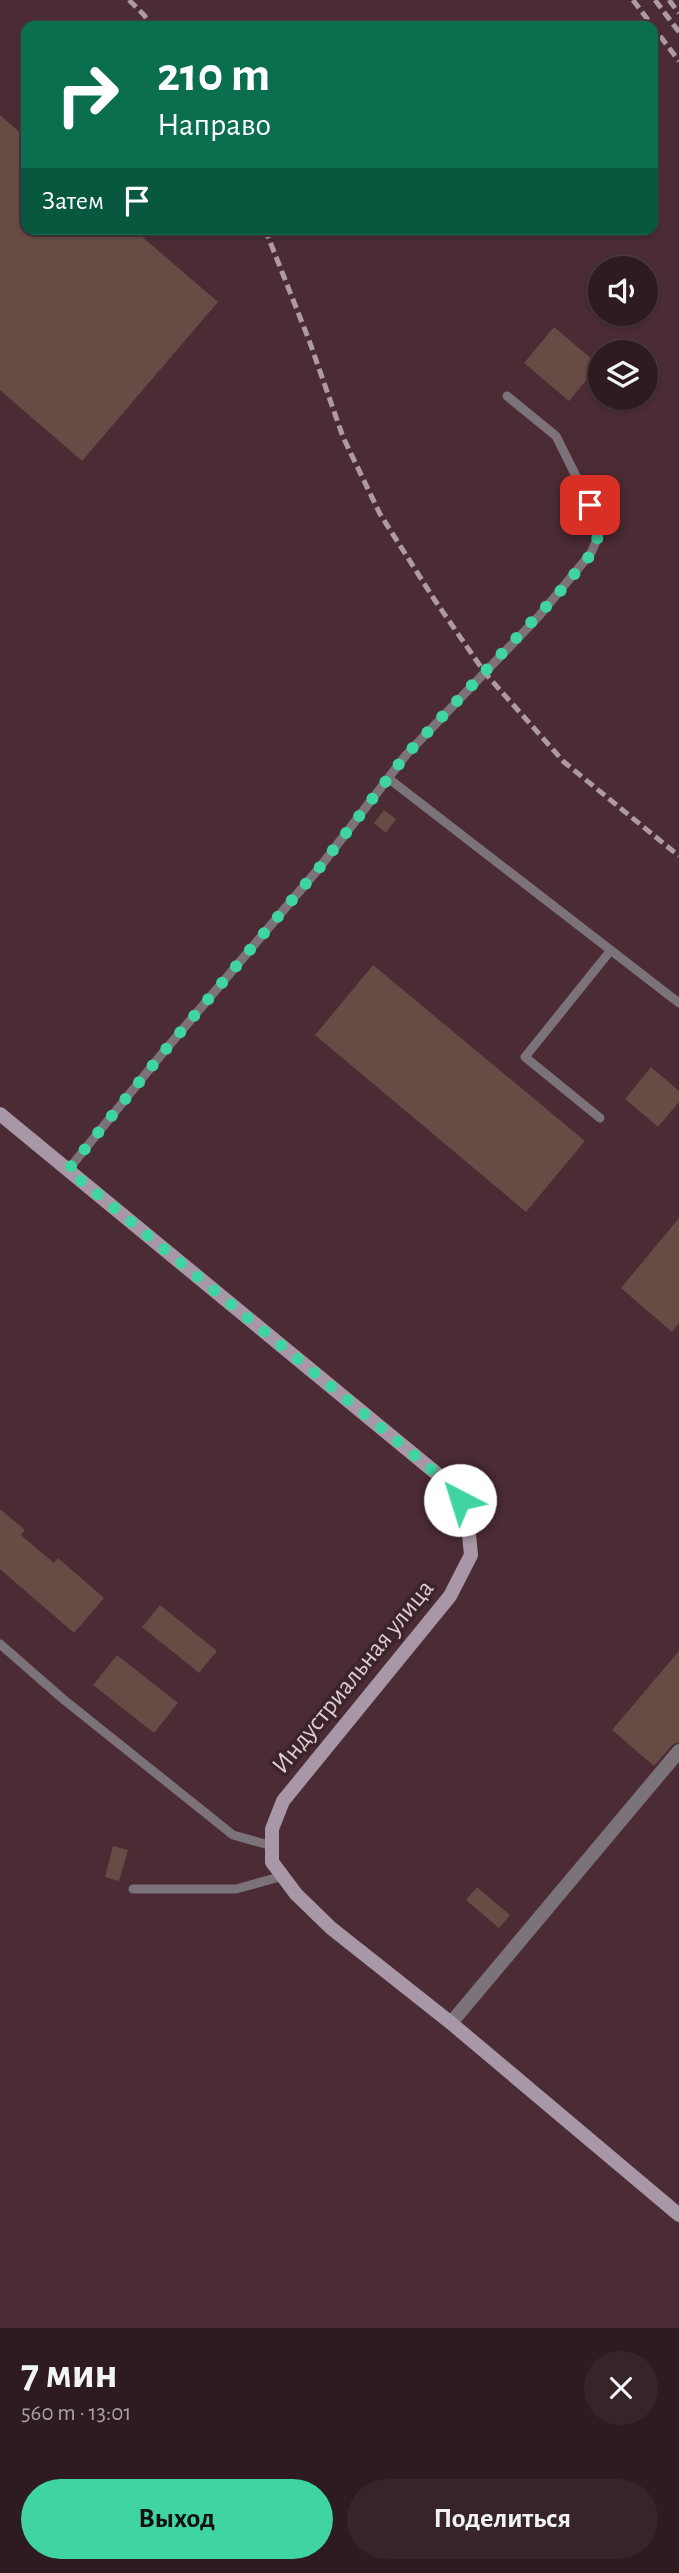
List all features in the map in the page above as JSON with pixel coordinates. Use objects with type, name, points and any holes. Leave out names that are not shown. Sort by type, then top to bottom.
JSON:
[{"type":"street","name":"Индустриальная улица","points":[[0,1114],[453,1487],[467,1514],[471,1555],[450,1596],[283,1801],[272,1829],[272,1846]]},
{"type":"street","points":[[452,2023],[679,1751]]},
{"type":"street","points":[[272,1846],[272,1862],[296,1894],[331,1928],[452,2023],[679,2215]]},
{"type":"lane","points":[[68,1170],[320,867],[406,755],[539,616],[592,553],[601,528],[556,436],[507,396]]},
{"type":"lane","points":[[388,778],[679,1003]]},
{"type":"lane","points":[[600,1118],[525,1057],[611,950]]},
{"type":"lane","points":[[0,1644],[62,1699],[233,1835],[272,1846]]},
{"type":"lane","points":[[133,1889],[236,1889],[283,1876]]},
{"type":"shaded area","points":[[0,0],[679,0],[679,2328],[0,2328]]},
{"type":"building","points":[[0,115],[21,134],[21,235],[140,235],[218,302],[82,461],[0,390]]},
{"type":"building","points":[[554,327],[588,356],[588,378],[569,401],[524,363]]},
{"type":"building","points":[[384,810],[396,819],[386,833],[374,823]]},
{"type":"building","points":[[373,965],[585,1141],[526,1212],[315,1035]]},
{"type":"building","points":[[651,1067],[679,1091],[679,1102],[658,1127],[625,1099]]},
{"type":"building","points":[[679,1218],[679,1323],[672,1332],[621,1288]]},
{"type":"building","points":[[0,1509],[25,1530],[21,1535],[54,1563],[58,1558],[104,1598],[74,1633],[0,1569]]},
{"type":"building","points":[[160,1605],[217,1651],[199,1673],[142,1627]]},
{"type":"building","points":[[679,1651],[679,1742],[672,1745],[654,1766],[612,1730]]},
{"type":"building","points":[[117,1655],[178,1703],[154,1733],[93,1685]]},
{"type":"building","points":[[113,1846],[128,1850],[119,1881],[105,1877]]},
{"type":"building","points":[[477,1887],[510,1915],[499,1928],[466,1900]]},
{"type":"railway","points":[[129,0],[148,21]]},
{"type":"railway","points":[[633,0],[649,21]]},
{"type":"railway","points":[[655,0],[679,32]]},
{"type":"railway","points":[[669,0],[679,13]]},
{"type":"railway","points":[[658,33],[679,61]]},
{"type":"railway","points":[[267,235],[309,340],[343,437],[380,514],[434,599],[485,673],[564,762],[679,856]]},
{"type":"route","points":[[460,1500],[453,1487],[68,1170],[320,867],[406,755],[539,616],[592,553],[601,528],[590,505]]}]
